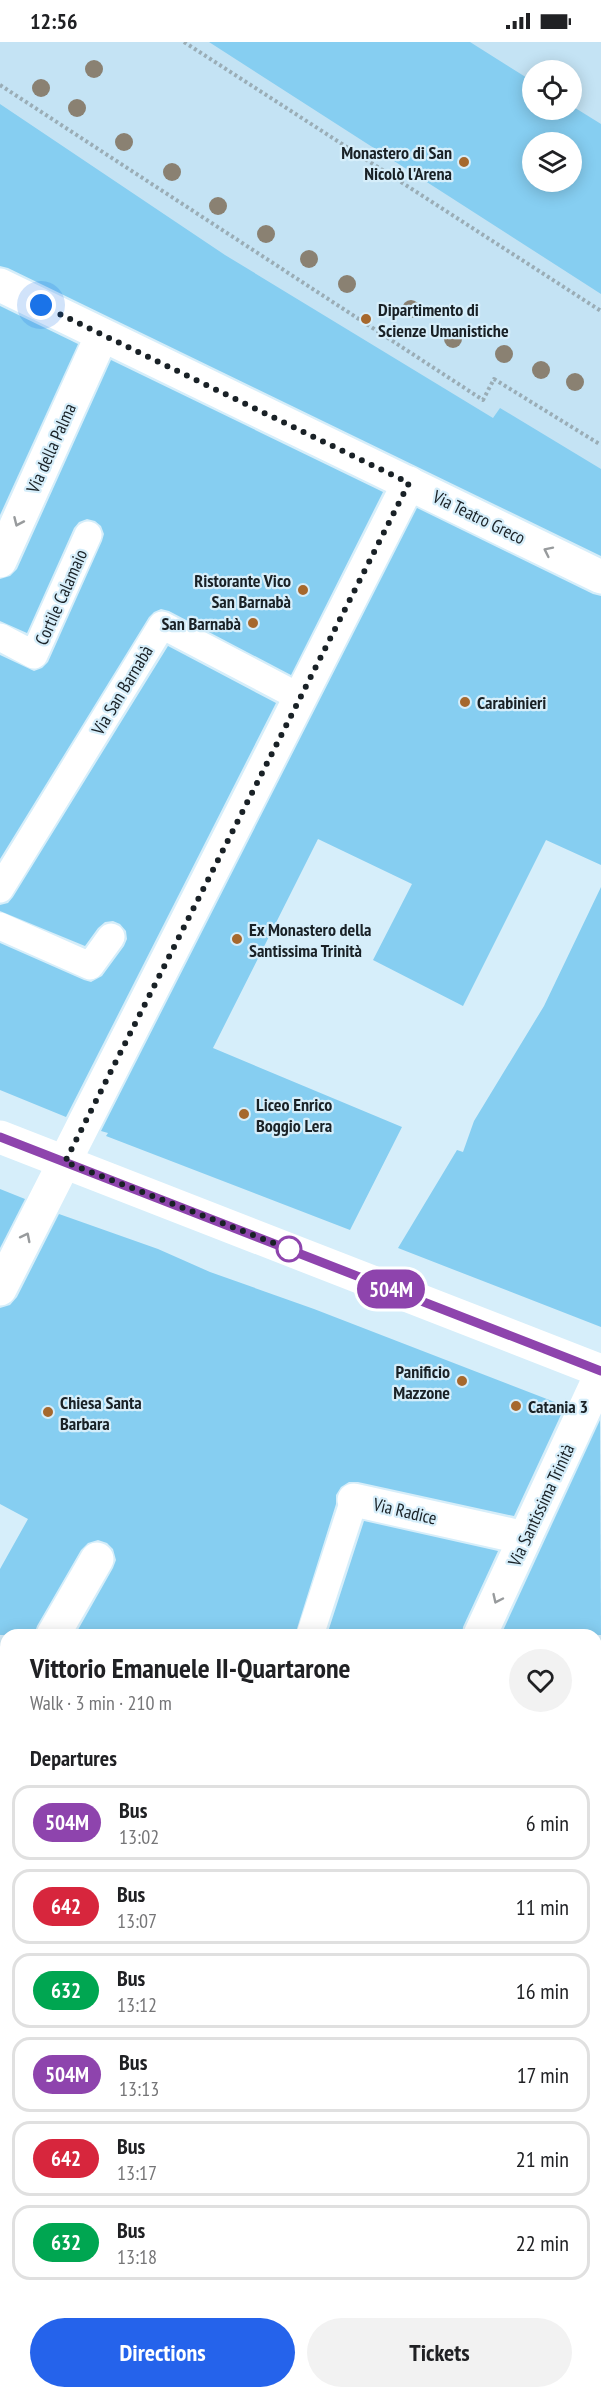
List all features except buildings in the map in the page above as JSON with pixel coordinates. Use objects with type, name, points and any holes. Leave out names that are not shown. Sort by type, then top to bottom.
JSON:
[{"type":"street","name":"Via Teatro Greco","points":[[0,285],[601,577]]},
{"type":"street","name":"Via della Palma","points":[[0,561],[102,335]]},
{"type":"street","points":[[0,1289],[409,483]]},
{"type":"street","name":"Cortile Calamaio","points":[[0,637],[34,655],[88,536]]},
{"type":"street","name":"Via San Barnabà","points":[[0,889],[162,625],[301,698]]},
{"type":"street","points":[[0,926],[90,966],[111,937]]},
{"type":"street","points":[[0,1137],[601,1373]]},
{"type":"street","name":"Via Santissima Trinità","points":[[483,1629],[601,1373]]},
{"type":"street","name":"Via Radice","points":[[312,1629],[354,1500],[525,1538]]},
{"type":"street","points":[[56,1629],[97,1559]]},
{"type":"path","points":[[184,42],[601,311]]},
{"type":"path","points":[[0,85],[483,400],[494,379],[601,445]]},
{"type":"shaded area","name":"Dipartimento di Scienze Umanistiche","points":[[0,42],[601,42],[601,550],[0,254]]},
{"type":"bus line","name":"504M","points":[[0,1137],[601,1371]]},
{"type":"place","name":"Monastero di San Nicolò l'Arena","points":[[464,162]]},
{"type":"place","name":"Dipartimento di Scienze Umanistiche","points":[[366,319]]},
{"type":"place","name":"Ristorante Vico San Barnabà","points":[[303,590]]},
{"type":"place","name":"San Barnabà","points":[[253,623]]},
{"type":"place","name":"Carabinieri","points":[[465,702]]},
{"type":"place","name":"Ex Monastero della Santissima Trinità","points":[[237,939]]},
{"type":"place","name":"Liceo Enrico Boggio Lera","points":[[244,1114]]},
{"type":"place","name":"Panificio Mazzone","points":[[462,1381]]},
{"type":"place","name":"Catania 3","points":[[516,1406]]},
{"type":"place","name":"Chiesa Santa Barbara","points":[[48,1412]]},
{"type":"route","points":[[41,305],[409,483],[65,1162],[289,1249]]}]
